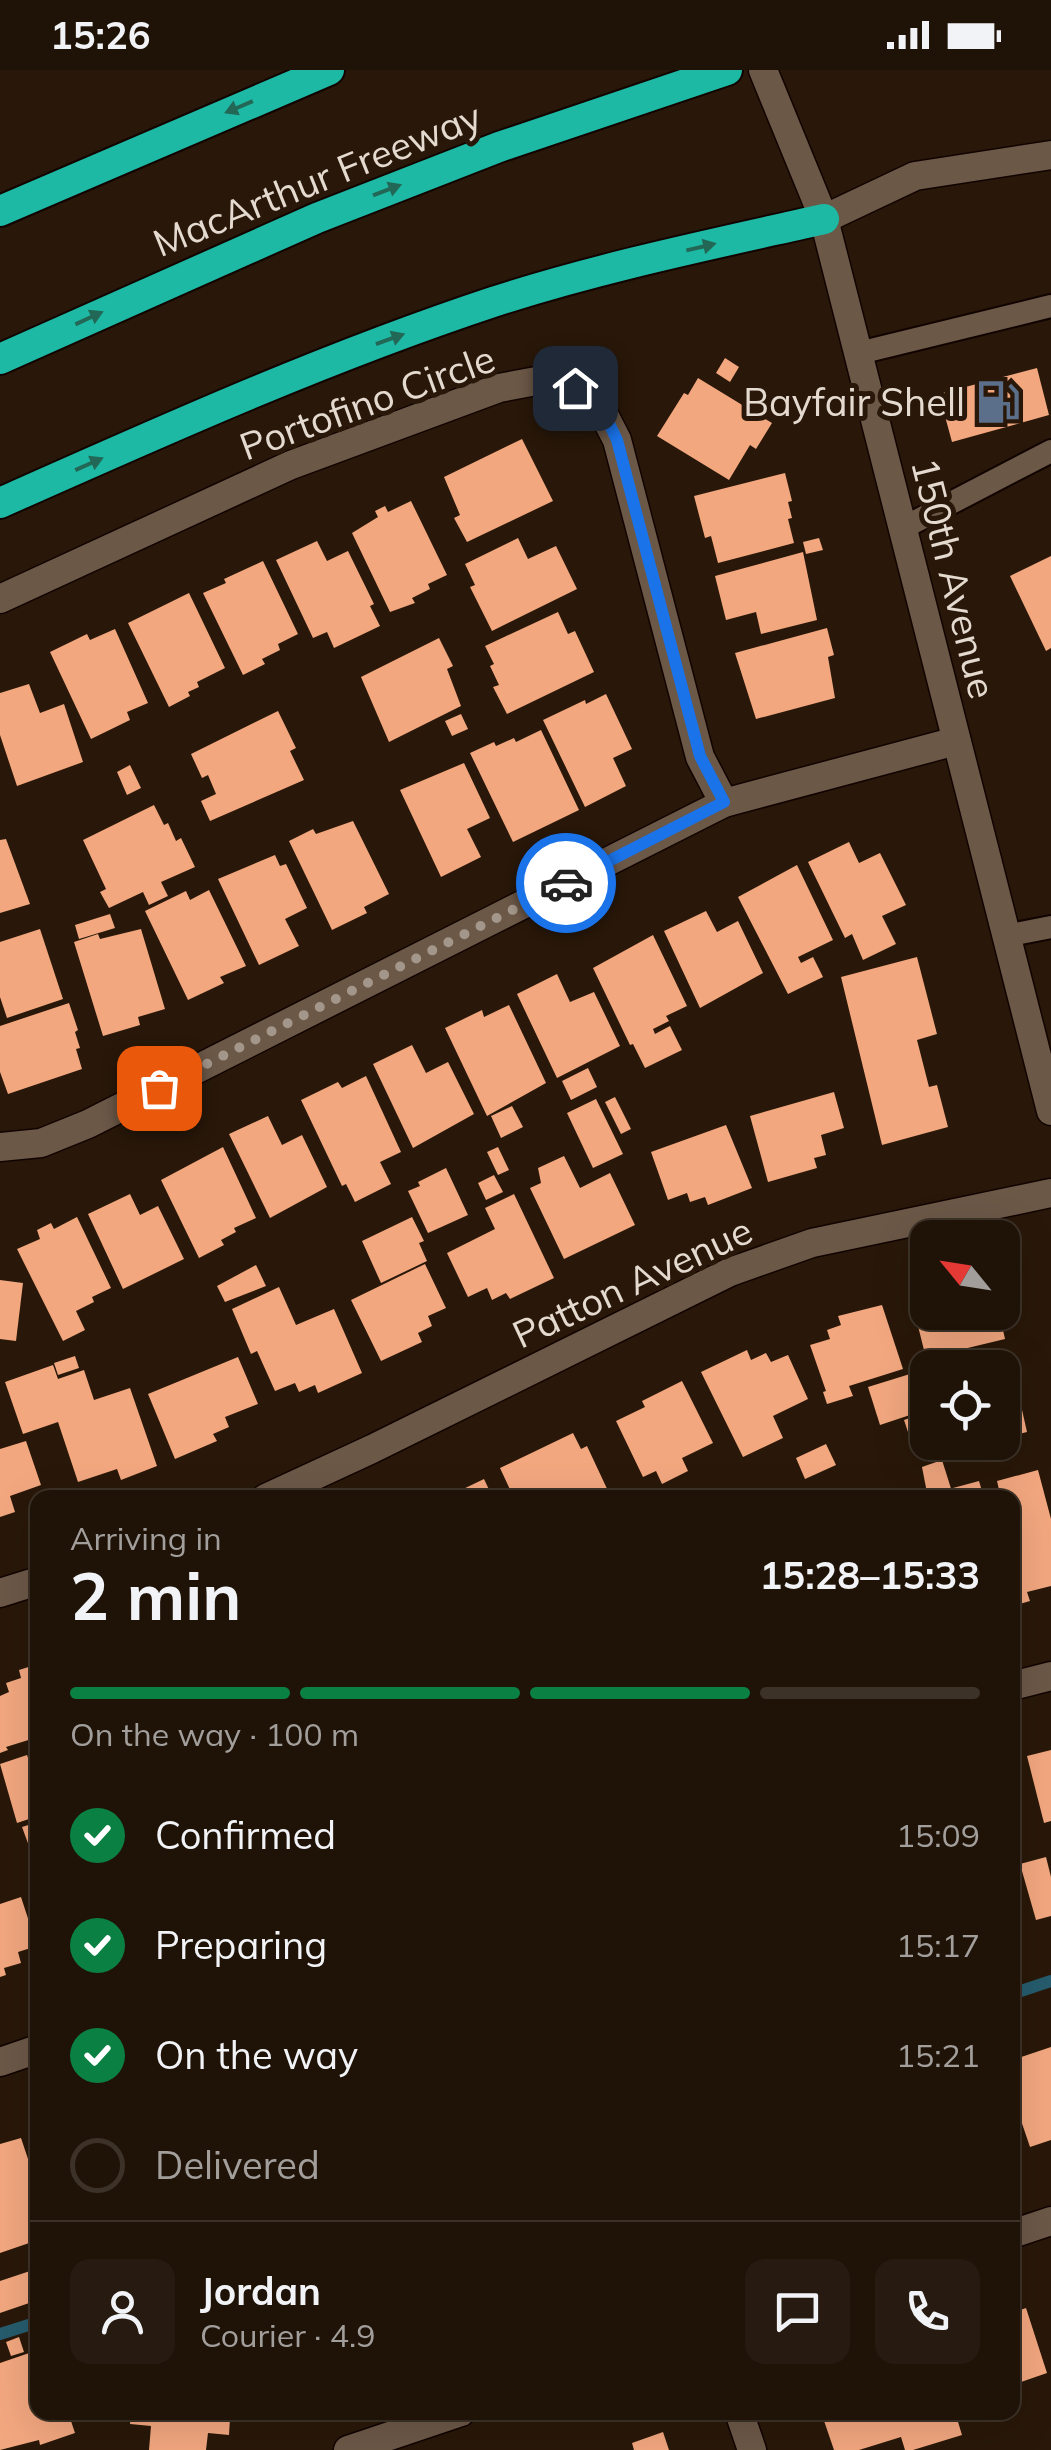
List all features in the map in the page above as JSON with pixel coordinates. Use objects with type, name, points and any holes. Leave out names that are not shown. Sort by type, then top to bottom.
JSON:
[{"type":"highway","points":[[0,211],[329,70]]},
{"type":"highway","name":"MacArthur Freeway","points":[[0,359],[317,218],[499,148],[727,70]]},
{"type":"highway","points":[[0,503],[277,382],[493,302],[598,271],[824,219]]},
{"type":"street","name":"150th Avenue","points":[[763,70],[824,219],[1005,936],[1045,1066],[1051,1111]]},
{"type":"street","points":[[824,219],[915,176],[1051,155]]},
{"type":"street","name":"Portofino Circle","points":[[0,599],[291,465],[499,388],[542,380],[575,388],[602,409],[617,440],[700,756],[724,802]]},
{"type":"street","points":[[0,1148],[41,1143],[88,1124],[724,802],[956,741]]},
{"type":"street","name":"Patton Avenue","points":[[283,1490],[730,1272],[812,1243],[1051,1194]]},
{"type":"street","points":[[0,1594],[30,1583]]},
{"type":"street","points":[[1020,1684],[1051,1676]]},
{"type":"street","points":[[0,2062],[30,2052]]},
{"type":"street","points":[[1020,2231],[1051,2221]]},
{"type":"street","points":[[348,2450],[438,2420]]},
{"type":"street","points":[[742,2420],[752,2450]]},
{"type":"lane","points":[[858,353],[1051,306]]},
{"type":"lane","points":[[903,528],[1051,451]]},
{"type":"lane","points":[[1005,936],[1051,926]]},
{"type":"building","points":[[725,358],[739,367],[730,382],[716,373]]},
{"type":"building","points":[[1037,368],[1049,415],[952,442],[939,394]]},
{"type":"building","points":[[698,378],[772,423],[756,449],[750,445],[729,480],[657,436]]},
{"type":"building","points":[[522,439],[553,501],[467,542],[454,518],[460,515],[444,477]]},
{"type":"building","points":[[785,473],[792,501],[788,502],[792,518],[788,519],[794,543],[718,563],[711,536],[705,538],[694,496]]},
{"type":"building","points":[[411,501],[447,575],[412,598],[415,603],[390,612],[352,533],[378,517],[375,511],[385,506],[388,512]]},
{"type":"building","points":[[518,538],[528,559],[556,546],[577,589],[492,631],[470,587],[475,585],[465,564]]},
{"type":"building","points":[[819,538],[823,550],[806,554],[803,542]]},
{"type":"building","points":[[317,541],[327,561],[348,551],[374,604],[370,606],[380,626],[334,648],[327,632],[313,638],[276,560]]},
{"type":"building","points":[[803,552],[817,620],[761,634],[756,612],[726,620],[715,576]]},
{"type":"building","points":[[1051,556],[1051,648],[1046,651],[1010,576]]},
{"type":"building","points":[[263,561],[298,634],[278,644],[280,650],[262,659],[265,664],[243,675],[203,593]]},
{"type":"building","points":[[189,593],[225,668],[197,682],[199,687],[188,692],[190,696],[169,707],[128,623]]},
{"type":"building","points":[[558,612],[568,634],[575,631],[594,672],[507,714],[493,687],[499,685],[485,646]]},
{"type":"building","points":[[827,628],[834,655],[828,657],[835,698],[756,719],[735,653]]},
{"type":"building","points":[[115,629],[148,703],[127,712],[130,720],[91,739],[50,652],[87,634],[90,640]]},
{"type":"building","points":[[439,638],[453,666],[447,669],[461,706],[389,742],[361,677]]},
{"type":"building","points":[[29,684],[40,713],[64,704],[83,762],[17,786],[0,735],[0,693]]},
{"type":"building","points":[[606,694],[632,749],[613,758],[626,786],[585,807],[543,720]]},
{"type":"building","points":[[278,711],[296,748],[290,751],[304,780],[210,821],[201,801],[216,794],[208,775],[202,778],[191,754]]},
{"type":"building","points":[[461,714],[468,729],[452,736],[445,721]]},
{"type":"building","points":[[541,730],[579,810],[513,842],[470,753],[494,742],[496,746],[514,738],[516,742]]},
{"type":"building","points":[[464,763],[490,818],[467,829],[481,857],[441,877],[400,790]]},
{"type":"building","points":[[130,765],[141,788],[127,795],[117,772]]},
{"type":"building","points":[[154,805],[176,841],[181,838],[195,867],[161,882],[168,896],[149,905],[143,892],[109,908],[100,892],[106,889],[83,840]]},
{"type":"building","points":[[353,821],[389,894],[364,907],[367,913],[332,930],[289,841],[313,829],[316,834]]},
{"type":"building","points":[[6,839],[30,904],[0,913],[0,840]]},
{"type":"building","points":[[849,842],[859,863],[880,853],[906,905],[882,916],[896,944],[863,960],[852,934],[845,938],[808,862]]},
{"type":"building","points":[[275,855],[280,866],[286,864],[307,908],[285,919],[299,946],[259,965],[218,879]]},
{"type":"building","points":[[797,865],[833,940],[798,957],[801,963],[813,957],[823,977],[788,994],[738,897]]},
{"type":"building","points":[[209,890],[246,966],[220,977],[224,983],[188,1000],[145,911],[186,891],[190,900]]},
{"type":"building","points":[[706,911],[717,932],[738,921],[763,973],[700,1008],[664,931]]},
{"type":"building","points":[[110,914],[115,928],[79,939],[75,925]]},
{"type":"building","points":[[40,929],[63,999],[7,1018],[0,997],[0,942]]},
{"type":"building","points":[[141,929],[165,1009],[138,1017],[140,1025],[103,1036],[74,942],[98,934],[100,939]]},
{"type":"building","points":[[653,935],[687,1006],[666,1016],[669,1021],[653,1029],[655,1034],[670,1026],[682,1050],[645,1068],[593,968]]},
{"type":"building","points":[[917,957],[937,1034],[917,1040],[929,1087],[937,1085],[948,1127],[882,1145],[841,977]]},
{"type":"building","points":[[557,974],[570,1002],[594,992],[620,1046],[557,1078],[517,994]]},
{"type":"building","points":[[69,1003],[78,1030],[75,1032],[80,1048],[76,1049],[82,1069],[8,1094],[0,1072],[0,1026]]},
{"type":"building","points":[[509,1005],[546,1083],[487,1116],[445,1028],[482,1010],[484,1017]]},
{"type":"building","points":[[412,1045],[426,1073],[448,1062],[474,1114],[413,1148],[373,1064]]},
{"type":"building","points":[[588,1068],[597,1087],[571,1100],[562,1081]]},
{"type":"building","points":[[366,1076],[401,1152],[380,1162],[391,1184],[355,1202],[346,1184],[342,1186],[301,1100],[338,1082],[342,1088]]},
{"type":"building","points":[[834,1092],[844,1128],[821,1135],[826,1155],[814,1158],[817,1168],[768,1182],[750,1116]]},
{"type":"building","points":[[615,1097],[631,1129],[621,1134],[605,1102]]},
{"type":"building","points":[[596,1099],[623,1154],[593,1168],[567,1113]]},
{"type":"building","points":[[512,1106],[523,1127],[501,1138],[491,1116]]},
{"type":"building","points":[[268,1116],[282,1145],[302,1135],[327,1187],[270,1218],[229,1134]]},
{"type":"building","points":[[726,1125],[752,1188],[708,1205],[705,1197],[690,1202],[687,1193],[668,1200],[651,1152]]},
{"type":"building","points":[[223,1147],[256,1218],[234,1228],[236,1232],[221,1240],[224,1245],[199,1258],[161,1180]]},
{"type":"building","points":[[498,1147],[509,1170],[498,1175],[487,1152]]},
{"type":"building","points":[[564,1156],[580,1188],[610,1173],[635,1225],[564,1259],[530,1188],[541,1183],[538,1168]]},
{"type":"building","points":[[446,1168],[468,1215],[428,1233],[408,1191]]},
{"type":"building","points":[[494,1175],[503,1192],[486,1200],[478,1183]]},
{"type":"building","points":[[130,1194],[140,1215],[158,1206],[184,1259],[123,1289],[88,1214]]},
{"type":"building","points":[[514,1194],[554,1278],[510,1299],[506,1293],[492,1300],[487,1288],[468,1297],[447,1253],[495,1229],[485,1208]]},
{"type":"building","points":[[77,1217],[111,1288],[76,1311],[85,1330],[63,1341],[17,1249],[40,1239],[37,1230],[51,1223],[54,1229]]},
{"type":"building","points":[[412,1217],[424,1241],[419,1243],[427,1261],[381,1283],[362,1241]]},
{"type":"building","points":[[425,1264],[446,1308],[428,1316],[432,1326],[418,1333],[422,1342],[381,1361],[351,1300]]},
{"type":"building","points":[[256,1265],[266,1286],[225,1302],[217,1286]]},
{"type":"building","points":[[0,1280],[23,1283],[16,1341],[0,1339]]},
{"type":"building","points":[[279,1287],[296,1325],[334,1309],[362,1373],[318,1393],[315,1385],[299,1392],[295,1383],[275,1391],[257,1351],[251,1354],[232,1309]]},
{"type":"building","points":[[882,1305],[903,1369],[849,1386],[853,1396],[827,1404],[810,1345],[830,1339],[827,1330],[841,1325],[838,1316]]},
{"type":"building","points":[[919,1330],[1003,1330],[1005,1339],[959,1350],[924,1350]]},
{"type":"building","points":[[747,1350],[751,1360],[766,1353],[771,1362],[788,1355],[808,1399],[773,1416],[783,1438],[743,1457],[701,1372]]},
{"type":"building","points":[[75,1356],[79,1368],[58,1375],[54,1363]]},
{"type":"building","points":[[238,1357],[258,1404],[225,1417],[229,1427],[213,1434],[217,1441],[175,1459],[148,1394]]},
{"type":"building","points":[[53,1365],[58,1379],[84,1370],[94,1400],[130,1388],[157,1466],[121,1480],[117,1469],[78,1482],[58,1422],[23,1434],[5,1382]]},
{"type":"building","points":[[910,1374],[910,1415],[880,1425],[868,1387]]},
{"type":"building","points":[[682,1381],[713,1443],[682,1458],[688,1471],[662,1484],[656,1471],[643,1477],[616,1421],[645,1407],[642,1401]]},
{"type":"building","points":[[1020,1401],[1027,1432],[1020,1434]]},
{"type":"building","points":[[573,1433],[581,1449],[587,1446],[608,1490],[510,1490],[500,1468]]},
{"type":"building","points":[[26,1441],[41,1485],[10,1496],[15,1512],[0,1517],[0,1449]]},
{"type":"building","points":[[826,1444],[836,1465],[805,1479],[796,1458]]},
{"type":"building","points":[[942,1460],[951,1490],[926,1490],[922,1467]]},
{"type":"building","points":[[1038,1470],[1051,1519],[1051,1586],[1027,1592],[1030,1601],[1020,1604],[1020,1490],[999,1490],[997,1481]]},
{"type":"building","points":[[484,1479],[489,1490],[461,1490]]},
{"type":"building","points":[[979,1481],[982,1490],[954,1490]]},
{"type":"building","points":[[30,1667],[30,1740],[6,1747],[8,1750],[0,1753],[0,1696],[9,1692],[6,1683],[21,1678],[19,1670]]},
{"type":"building","points":[[1051,1750],[1051,1821],[1044,1823],[1027,1756]]},
{"type":"building","points":[[27,1755],[30,1819],[17,1823],[0,1764]]},
{"type":"building","points":[[30,1824],[30,1846],[29,1846],[22,1827]]},
{"type":"building","points":[[1046,1857],[1051,1877],[1051,1916],[1036,1920],[1020,1864]]},
{"type":"building","points":[[21,1897],[30,1925],[30,1948],[18,1952],[21,1963],[4,1968],[6,1975],[0,1977],[0,1904]]},
{"type":"building","points":[[1051,2047],[1051,2140],[1030,2147],[1020,2118],[1020,2057]]},
{"type":"building","points":[[21,2138],[30,2165],[30,2243],[0,2253],[0,2144]]},
{"type":"building","points":[[30,2271],[30,2303],[0,2313],[0,2281]]},
{"type":"building","points":[[1026,2308],[1047,2373],[1020,2382],[1020,2310]]},
{"type":"building","points":[[19,2337],[24,2352],[11,2356],[6,2342]]},
{"type":"building","points":[[30,2353],[30,2420],[71,2420],[75,2433],[40,2445],[39,2440],[0,2450],[0,2363]]},
{"type":"building","points":[[130,2420],[230,2420],[229,2435],[208,2433],[206,2450],[149,2450],[151,2426],[130,2424]]},
{"type":"building","points":[[824,2420],[957,2420],[962,2435],[913,2450],[905,2450],[901,2437],[859,2450],[834,2450]]},
{"type":"building","points":[[663,2432],[669,2450],[634,2450],[632,2443]]},
{"type":"waterway","points":[[1020,1991],[1051,1981]]},
{"type":"waterway","points":[[0,2334],[30,2325]]},
{"type":"way so far","points":[[159,1088],[566,883]]},
{"type":"place","name":"Bayfair Shell","points":[[998,402]]},
{"type":"route","points":[[566,883],[724,802],[700,756],[617,440],[602,409],[575,388]]}]
